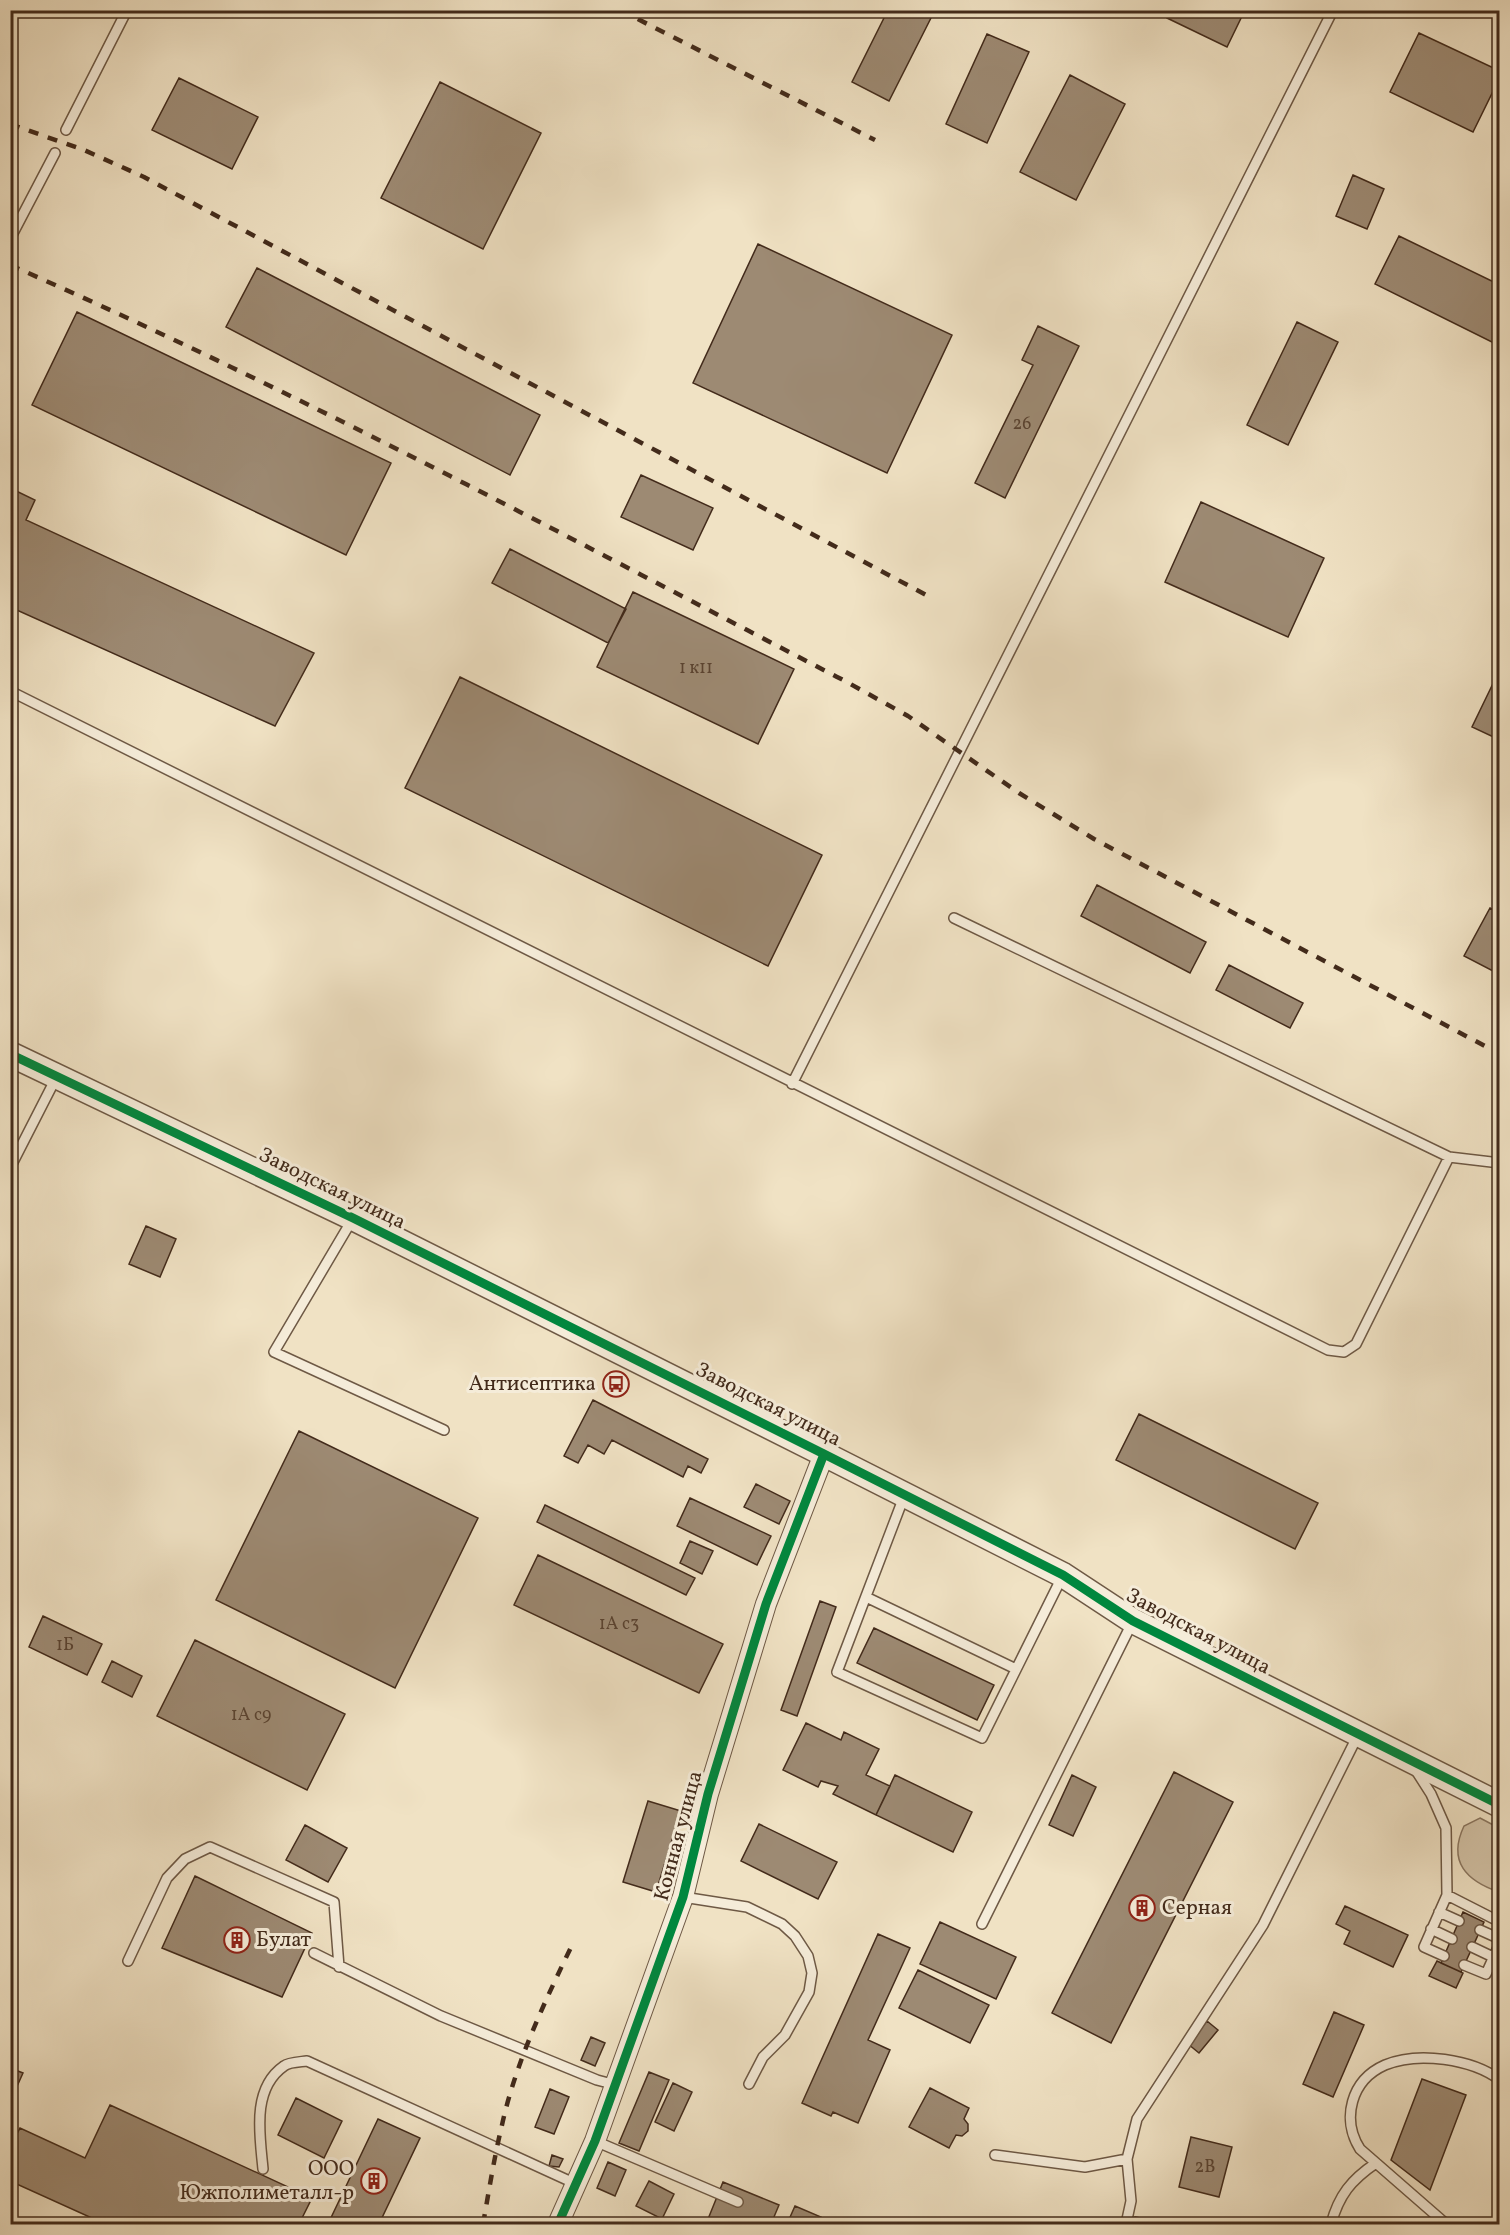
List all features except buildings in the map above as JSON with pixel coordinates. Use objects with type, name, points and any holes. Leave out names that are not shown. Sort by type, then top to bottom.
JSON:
[{"type":"street","name":"Заводская улица","points":[[10,1054],[353,1218],[905,1494],[1063,1575],[1133,1621],[1410,1762],[1500,1805]]},
{"type":"street","name":"Конная улица","points":[[558,2224],[595,2141],[683,1897],[708,1794],[766,1604],[825,1454]]},
{"type":"lane","points":[[66,130],[127,10]]},
{"type":"lane","points":[[792,1084],[1333,10]]},
{"type":"lane","points":[[10,239],[55,153]]},
{"type":"lane","points":[[10,691],[1328,1350],[1344,1352],[1356,1344],[1449,1157]]},
{"type":"lane","points":[[954,918],[1449,1157],[1500,1163]]},
{"type":"lane","points":[[10,1168],[56,1077]]},
{"type":"lane","points":[[353,1218],[274,1352],[444,1430]]},
{"type":"lane","points":[[905,1494],[837,1672],[982,1738],[1063,1575]]},
{"type":"lane","points":[[866,1597],[1016,1669]]},
{"type":"lane","points":[[982,1924],[1133,1621]]},
{"type":"lane","points":[[1126,2224],[1131,2201],[1127,2159],[1137,2119],[1263,1925],[1358,1735]]},
{"type":"lane","points":[[1410,1762],[1431,1794],[1446,1828],[1447,1895],[1424,1947],[1444,1956]]},
{"type":"lane","points":[[128,1961],[167,1878],[185,1859],[210,1847],[334,1902],[339,1967]]},
{"type":"lane","points":[[1447,1895],[1500,1922]]},
{"type":"lane","points":[[683,1897],[747,1907],[765,1915],[782,1924],[795,1936],[808,1956],[812,1973],[809,1992],[786,2035],[763,2057],[749,2084]]},
{"type":"lane","points":[[1439,1912],[1460,1921]]},
{"type":"lane","points":[[1431,1929],[1452,1939]]},
{"type":"lane","points":[[1464,1965],[1486,1974],[1500,1941],[1480,1930]]},
{"type":"lane","points":[[1472,1947],[1493,1957]]},
{"type":"lane","points":[[314,1953],[441,2016],[597,2080],[616,2085]]},
{"type":"lane","points":[[1446,2224],[1360,2149],[1352,2136],[1349,2120],[1352,2099],[1374,2072],[1387,2064],[1434,2059],[1468,2062],[1500,2080]]},
{"type":"lane","points":[[263,2169],[259,2126],[261,2100],[272,2079],[285,2065],[307,2061],[576,2184]]},
{"type":"lane","points":[[595,2141],[738,2202]]},
{"type":"lane","points":[[995,2155],[1085,2167],[1127,2159]]},
{"type":"lane","points":[[1331,2224],[1335,2210],[1353,2179],[1376,2163]]},
{"type":"shaded area","points":[[1480,1818],[1499,1828],[1499,1892],[1469,1876],[1459,1860],[1459,1839],[1464,1826]]},
{"type":"railway","points":[[10,16],[22,10]]},
{"type":"railway","points":[[620,10],[875,140]]},
{"type":"railway","points":[[1136,10],[1153,19]]},
{"type":"railway","points":[[10,124],[84,150],[144,177],[928,596]]},
{"type":"railway","points":[[10,265],[327,414],[535,519],[845,681],[908,716],[1019,793],[1094,839],[1500,1054]]},
{"type":"railway","points":[[483,2224],[499,2137],[515,2077],[574,1941]]},
{"type":"cycle path","points":[[10,1054],[353,1218],[824,1454],[1063,1575],[1133,1621],[1500,1805]]},
{"type":"cycle path","points":[[558,2224],[595,2141],[683,1897],[708,1794],[766,1604],[824,1454]]},
{"type":"place","name":"Антисептика","points":[[616,1384]]},
{"type":"place","name":"Серная","points":[[1142,1908]]},
{"type":"place","name":"Булат","points":[[237,1940]]},
{"type":"place","name":"ООО Южполиметалл-р","points":[[374,2181]]}]
